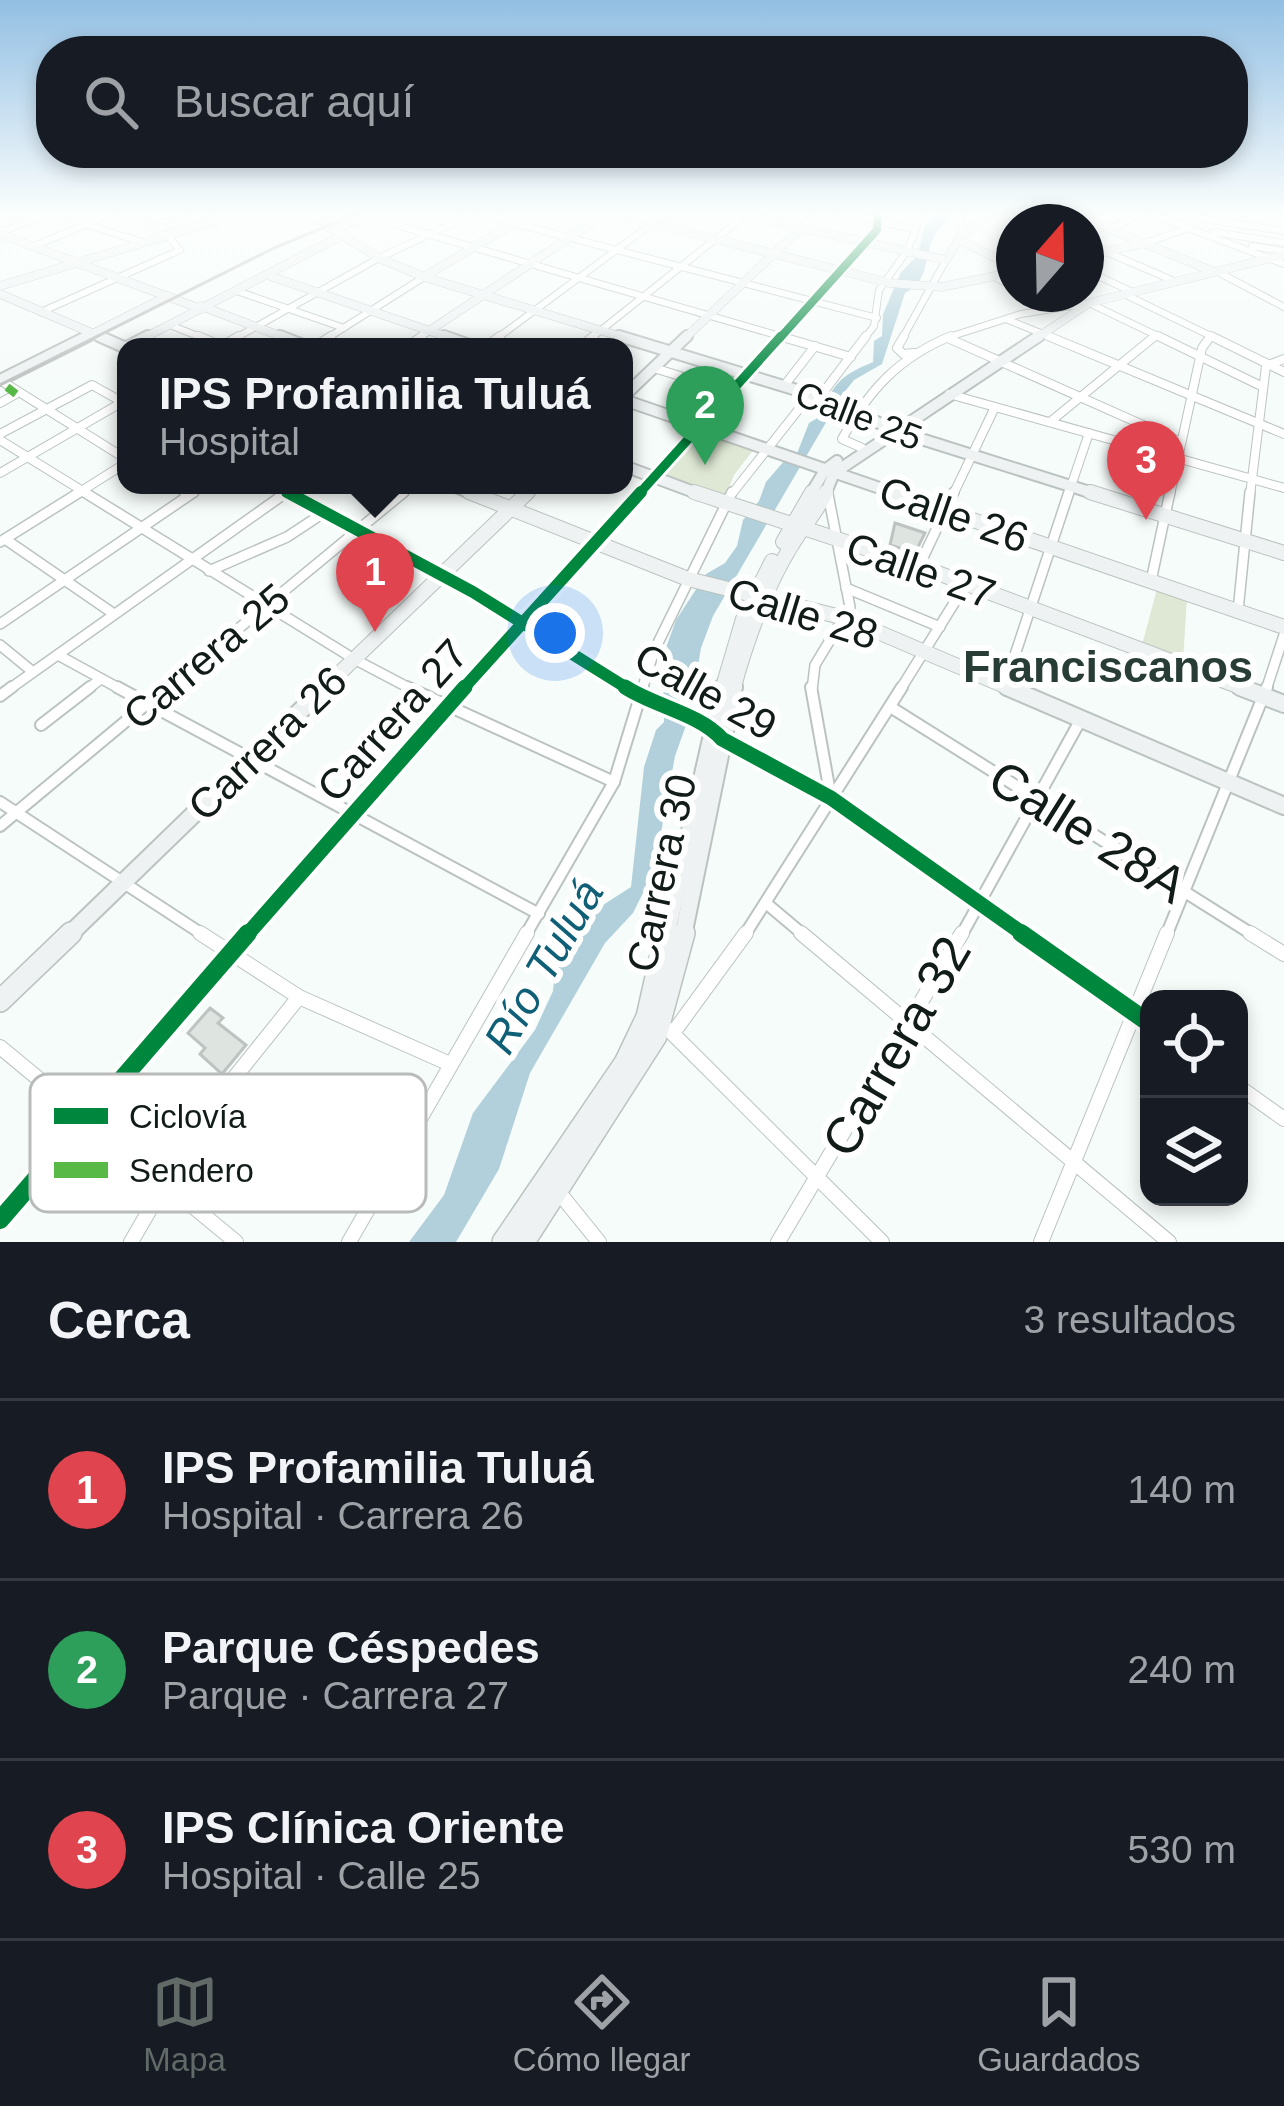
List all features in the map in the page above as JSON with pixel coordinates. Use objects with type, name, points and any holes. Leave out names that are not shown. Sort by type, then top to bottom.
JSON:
[{"type":"street","points":[[0,290],[47,272]]},
{"type":"street","points":[[104,272],[286,338]]},
{"type":"street","points":[[41,313],[129,272]]},
{"type":"street","points":[[145,338],[272,272]]},
{"type":"street","points":[[236,338],[352,272]]},
{"type":"street","name":"Calle 25","points":[[413,272],[624,338]]},
{"type":"street","points":[[327,338],[432,272]]},
{"type":"street","points":[[420,338],[516,272]]},
{"type":"street","points":[[556,272],[851,357]]},
{"type":"street","points":[[498,338],[585,272]]},
{"type":"street","points":[[592,338],[673,272]]},
{"type":"street","points":[[702,272],[877,318]]},
{"type":"street","points":[[633,389],[753,272]]},
{"type":"street","name":"Carrera 27","points":[[126,1074],[349,816],[838,272]]},
{"type":"street","points":[[843,272],[934,287],[996,275]]},
{"type":"street","points":[[426,1107],[614,782],[654,651],[735,507],[740,477],[851,357],[877,318],[875,302],[895,272]]},
{"type":"street","points":[[915,353],[903,354],[897,348],[941,272]]},
{"type":"street","points":[[1153,272],[1174,281]]},
{"type":"street","points":[[1214,272],[1284,307]]},
{"type":"street","name":"Carrera 30","points":[[1104,299],[1214,272]]},
{"type":"street","points":[[267,275],[447,338]]},
{"type":"street","points":[[1104,280],[1284,372]]},
{"type":"street","points":[[0,290],[41,313],[117,344]]},
{"type":"street","points":[[237,290],[344,328]]},
{"type":"street","points":[[117,455],[16,394],[0,378],[168,294]]},
{"type":"street","points":[[1104,310],[1261,386]]},
{"type":"street","points":[[862,448],[842,439],[854,412],[885,376],[915,353],[1005,319],[1042,312]]},
{"type":"street","name":"Carrera 30","points":[[824,470],[896,431],[1074,312]]},
{"type":"street","points":[[1005,319],[1284,434]]},
{"type":"street","points":[[170,325],[202,338]]},
{"type":"street","points":[[1050,422],[1157,335]]},
{"type":"street","points":[[1151,581],[1180,442],[1210,337]]},
{"type":"street","points":[[950,339],[1180,442]]},
{"type":"street","name":"Calle 25","points":[[633,341],[816,396],[896,431],[1284,553]]},
{"type":"street","points":[[784,386],[815,346]]},
{"type":"street","points":[[1265,366],[1284,359]]},
{"type":"street","points":[[1238,611],[1265,366]]},
{"type":"street","points":[[654,368],[696,381]]},
{"type":"street","points":[[117,398],[92,385],[0,437],[264,607],[354,659],[448,709],[614,782]]},
{"type":"street","points":[[0,403],[16,394]]},
{"type":"street","points":[[949,394],[1284,488]]},
{"type":"street","name":"Calle 26","points":[[633,401],[1284,631]]},
{"type":"street","points":[[0,473],[117,406]]},
{"type":"street","points":[[919,566],[975,456],[994,407]]},
{"type":"street","name":"Carrera 30","points":[[503,1242],[634,1077],[661,1023],[717,734],[743,651],[751,596],[824,470],[896,431]]},
{"type":"street","points":[[1004,688],[1089,433]]},
{"type":"street","points":[[114,614],[2,539],[117,467]]},
{"type":"street","name":"Calle 27","points":[[633,469],[792,527],[919,566],[1284,704]]},
{"type":"street","name":"Carrera 30","points":[[792,527],[828,493],[824,470]]},
{"type":"street","points":[[828,493],[850,607],[810,681],[831,797]]},
{"type":"street","points":[[0,696],[285,494]]},
{"type":"street","name":"Calle 29","points":[[299,494],[525,623],[653,705],[693,719],[831,797],[1140,1017]]},
{"type":"street","name":"Carrera 25","points":[[0,826],[401,494]]},
{"type":"street","name":"Calle 28","points":[[472,494],[691,580],[845,617],[1284,806]]},
{"type":"street","name":"Carrera 26","points":[[0,1001],[526,494]]},
{"type":"street","points":[[0,624],[189,495]]},
{"type":"street","points":[[209,571],[287,537],[325,512]]},
{"type":"street","points":[[882,1242],[661,1023],[766,904],[966,584]]},
{"type":"street","points":[[846,588],[940,627]]},
{"type":"street","points":[[1041,1242],[1264,696],[1284,631]]},
{"type":"street","points":[[0,645],[33,672]]},
{"type":"street","points":[[58,655],[349,816],[539,914]]},
{"type":"street","points":[[41,725],[100,679]]},
{"type":"street","name":"Calle 28A","points":[[892,708],[1284,954]]},
{"type":"street","name":"Carrera 32","points":[[778,1242],[910,1025],[1080,721]]},
{"type":"street","points":[[0,802],[299,997],[450,1064]]},
{"type":"street","points":[[766,904],[1169,1242]]},
{"type":"street","points":[[230,1074],[299,997]]},
{"type":"street","points":[[0,1047],[33,1074]]},
{"type":"street","points":[[1248,1093],[1284,1119]]},
{"type":"street","points":[[552,1181],[599,1242]]},
{"type":"street","name":"Carrera 30","points":[[524,1242],[552,1181]]},
{"type":"street","name":"Carrera 27","points":[[0,1220],[30,1185]]},
{"type":"street","points":[[131,1242],[146,1212]]},
{"type":"street","points":[[198,1212],[236,1242]]},
{"type":"street","points":[[350,1242],[367,1212]]},
{"type":"green space","points":[[702,431],[754,449],[734,475],[724,500],[660,476]]},
{"type":"green space","points":[[1157,589],[1187,599],[1183,660],[1142,645]]},
{"type":"water","name":"Río Tuluá","points":[[901,272],[923,272],[905,293],[882,364],[854,380],[842,395],[713,616],[675,756],[654,871],[633,913],[605,943],[530,1073],[499,1169],[456,1242],[409,1242],[444,1195],[473,1113],[535,1030],[553,991],[555,971],[576,931],[589,914],[631,887],[644,767],[656,730],[664,722],[663,656],[676,620],[706,574],[725,563],[737,546],[743,520],[759,501],[766,482],[785,460],[796,456],[809,423],[833,390],[851,373],[873,362],[874,341],[882,336],[883,314]]},
{"type":"building","points":[[895,523],[925,533],[915,553],[890,545]]},
{"type":"building","points":[[210,1008],[223,1018],[218,1023],[246,1045],[222,1074],[200,1054],[205,1048],[188,1033]]},
{"type":"railway","points":[[0,385],[226,272]]},
{"type":"marked path","points":[[7,387],[16,394]]},
{"type":"cycle path","points":[[126,1074],[349,816],[839,272]]},
{"type":"cycle path","points":[[291,494],[473,592],[653,705],[713,729],[722,739],[831,798],[1140,1017]]},
{"type":"cycle path","points":[[0,1220],[30,1185]]},
{"type":"place","name":"Parque Céspedes","points":[[705,465]]},
{"type":"place","name":"IPS Clínica Oriente","points":[[1146,520]]},
{"type":"place","name":"IPS Profamilia Tuluá","points":[[375,632]]},
{"type":"district","name":"Franciscanos","points":[[1108,666]]}]
